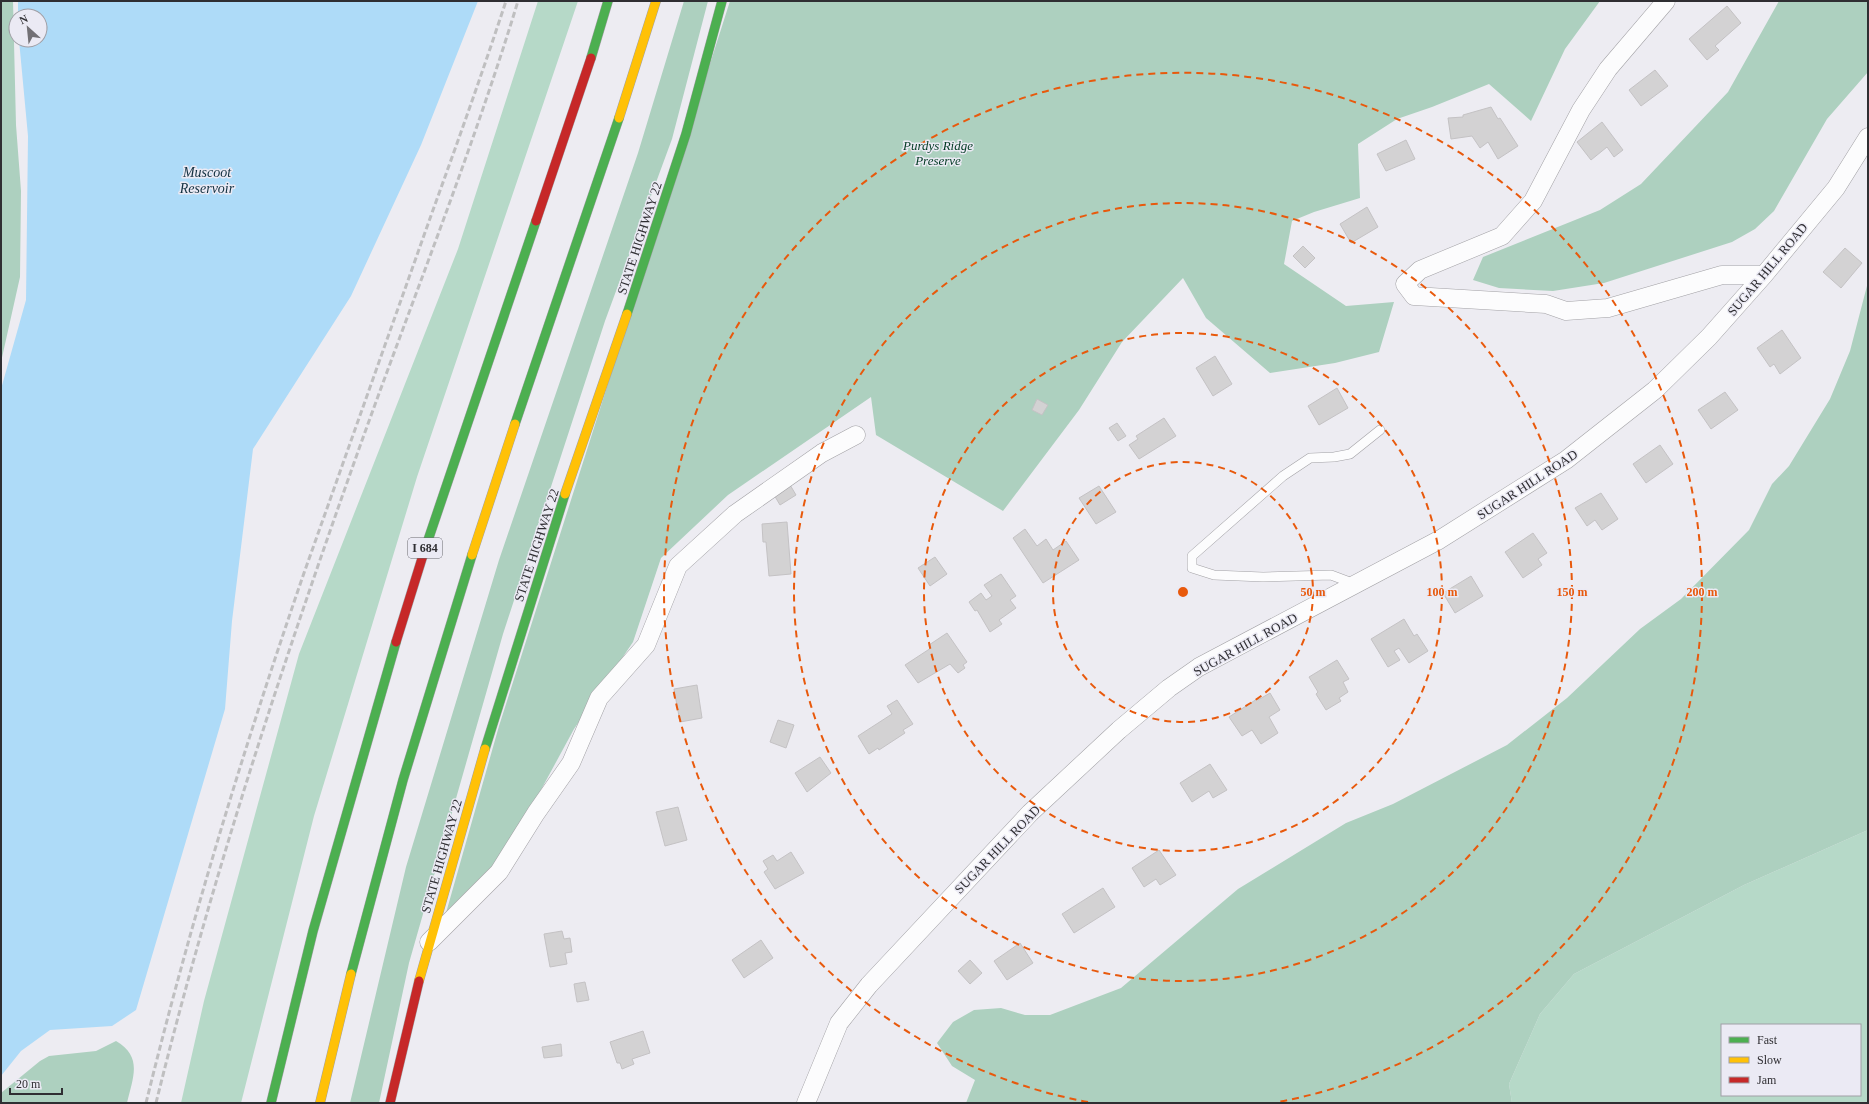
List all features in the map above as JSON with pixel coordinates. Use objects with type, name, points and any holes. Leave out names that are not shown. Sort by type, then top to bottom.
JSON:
[{"type":"main road","name":"I 684","points":[[271,1103],[313,931],[381,689],[419,567],[590,61],[608,1]]},
{"type":"main road","points":[[320,1103],[358,943],[426,701],[503,462],[634,74],[656,1]]},
{"type":"main road","name":"STATE HIGHWAY 22","points":[[390,1103],[417,987],[450,867],[529,606],[683,147],[706,66],[722,1]]},
{"type":"street","points":[[1666,1],[1608,69],[1581,110],[1533,200],[1502,236],[1420,270],[1405,284],[1414,296],[1546,304],[1566,311],[1608,308],[1722,275],[1764,274]]},
{"type":"street","name":"SUGAR HILL ROAD","points":[[806,1103],[839,1023],[869,985],[1030,813],[1119,730],[1169,688],[1199,667],[1439,540],[1566,460],[1655,390],[1709,338],[1764,274],[1836,188],[1868,138]]},
{"type":"street","points":[[429,942],[499,872],[536,813],[571,763],[599,698],[646,644],[678,566],[735,514],[822,453],[856,435]]},
{"type":"lane","points":[[1356,584],[1331,575],[1263,577],[1214,575],[1192,568],[1192,556],[1283,476],[1310,458],[1334,458],[1350,454],[1380,430]]},
{"type":"green space","points":[[1,1],[13,1],[13,8],[8,8],[8,48],[14,48],[16,125],[21,191],[20,277],[1,362]]},
{"type":"green space","points":[[538,1],[578,1],[417,477],[314,816],[241,1103],[181,1103],[204,1001],[299,654],[458,249]]},
{"type":"green space","points":[[684,1],[708,1],[672,139],[605,321],[503,634],[409,963],[379,1103],[350,1103],[406,867],[499,560],[638,153]]},
{"type":"green space","name":"Purdys Ridge Preserve","points":[[730,1],[1600,1],[1565,49],[1531,121],[1489,84],[1432,107],[1397,119],[1358,144],[1360,198],[1314,212],[1292,221],[1284,264],[1346,306],[1394,302],[1379,352],[1335,363],[1270,373],[1206,318],[1183,278],[1122,342],[1079,410],[1003,511],[876,435],[871,397],[728,495],[661,558],[633,642],[574,729],[530,810],[493,868],[444,920],[499,726]]},
{"type":"green space","points":[[1779,1],[1868,1],[1868,72],[1827,119],[1774,211],[1755,229],[1732,242],[1604,283],[1553,291],[1499,288],[1473,280],[1483,257],[1600,210],[1641,184],[1728,92]]},
{"type":"green space","points":[[1868,282],[1868,830],[1744,885],[1574,974],[1540,1014],[1509,1084],[1512,1103],[966,1103],[975,1080],[952,1066],[937,1043],[953,1022],[974,1010],[1001,1008],[1025,1015],[1050,1015],[1121,988],[1238,889],[1346,823],[1393,804],[1507,745],[1567,698],[1640,629],[1681,599],[1749,530],[1772,484],[1789,466],[1830,399],[1850,351]]},
{"type":"green space","points":[[1868,830],[1868,1103],[1512,1103],[1509,1084],[1540,1014],[1574,974],[1744,885]]},
{"type":"green space","points":[[116,1041],[130,1054],[133,1061],[133,1076],[127,1103],[1,1103],[1,1093],[40,1061],[49,1056],[96,1051]]},
{"type":"water","name":"Muscoot Reservoir","points":[[18,1],[478,1],[421,145],[351,296],[253,449],[232,621],[225,709],[136,1010],[112,1026],[50,1030],[21,1051],[1,1076],[1,389],[26,300],[28,136],[20,48],[48,48],[48,8],[18,8]]},
{"type":"building","points":[[1727,6],[1741,23],[1715,46],[1719,50],[1707,60],[1689,39]]},
{"type":"building","points":[[1655,70],[1668,86],[1641,106],[1629,90]]},
{"type":"building","points":[[1491,107],[1518,146],[1498,159],[1488,142],[1480,148],[1472,136],[1451,139],[1448,118],[1463,117],[1463,115]]},
{"type":"building","points":[[1602,122],[1623,150],[1614,157],[1607,147],[1591,160],[1577,142]]},
{"type":"building","points":[[1406,140],[1415,159],[1386,171],[1377,154]]},
{"type":"building","points":[[1367,207],[1378,227],[1351,243],[1340,224]]},
{"type":"building","points":[[1303,246],[1315,258],[1305,268],[1293,256]]},
{"type":"building","points":[[1845,248],[1862,263],[1841,288],[1823,272]]},
{"type":"building","points":[[1782,330],[1801,358],[1780,374],[1774,364],[1770,367],[1757,348]]},
{"type":"building","points":[[1215,356],[1232,384],[1213,396],[1196,368]]},
{"type":"building","points":[[1337,388],[1348,408],[1319,425],[1308,406]]},
{"type":"building","points":[[1725,392],[1738,410],[1711,429],[1698,410]]},
{"type":"building","points":[[1037,399],[1048,405],[1042,415],[1032,410]]},
{"type":"building","points":[[1164,418],[1176,436],[1139,459],[1129,445],[1138,439],[1136,436]]},
{"type":"building","points":[[1117,423],[1126,436],[1118,441],[1109,428]]},
{"type":"building","points":[[1660,445],[1673,464],[1646,483],[1633,464]]},
{"type":"building","points":[[786,478],[796,495],[780,505],[770,488]]},
{"type":"building","points":[[1099,486],[1116,512],[1096,524],[1079,498]]},
{"type":"building","points":[[1601,493],[1618,519],[1602,530],[1595,520],[1587,526],[1575,508]]},
{"type":"building","points":[[787,522],[791,574],[769,576],[766,542],[763,542],[762,524]]},
{"type":"building","points":[[1025,529],[1037,546],[1046,539],[1053,550],[1066,541],[1079,560],[1043,583],[1013,538]]},
{"type":"building","points":[[1533,533],[1547,553],[1538,559],[1542,565],[1523,578],[1505,552]]},
{"type":"building","points":[[935,557],[947,574],[930,586],[918,568]]},
{"type":"building","points":[[1001,574],[1016,596],[1010,600],[1016,608],[999,620],[1002,624],[990,632],[977,610],[975,611],[969,602],[981,593],[986,600],[992,596],[984,585]]},
{"type":"building","points":[[1471,576],[1483,596],[1455,613],[1443,593]]},
{"type":"building","points":[[1404,619],[1414,636],[1417,634],[1428,651],[1409,663],[1399,648],[1394,651],[1400,660],[1388,667],[1371,639]]},
{"type":"building","points":[[947,633],[967,662],[963,665],[965,668],[958,673],[950,664],[918,683],[905,665],[931,648],[929,645]]},
{"type":"building","points":[[1337,660],[1349,679],[1343,682],[1348,692],[1339,698],[1341,701],[1326,710],[1316,694],[1318,692],[1309,677]]},
{"type":"building","points":[[697,685],[702,718],[680,722],[674,689]]},
{"type":"building","points":[[1270,693],[1280,710],[1269,717],[1278,733],[1261,744],[1252,730],[1242,736],[1229,717],[1257,699],[1258,700]]},
{"type":"building","points":[[897,700],[913,724],[903,730],[905,733],[879,750],[878,748],[869,754],[858,736],[892,714],[887,706]]},
{"type":"building","points":[[778,720],[794,725],[786,748],[770,742]]},
{"type":"building","points":[[820,757],[831,773],[807,792],[795,773]]},
{"type":"building","points":[[1210,764],[1227,790],[1213,798],[1209,791],[1192,802],[1180,783]]},
{"type":"building","points":[[678,807],[687,840],[665,846],[656,812]]},
{"type":"building","points":[[1159,850],[1176,875],[1160,885],[1156,879],[1144,887],[1132,868]]},
{"type":"building","points":[[791,852],[804,873],[775,889],[764,872],[768,869],[763,861],[773,855],[777,861]]},
{"type":"building","points":[[1103,888],[1115,907],[1074,933],[1062,914]]},
{"type":"building","points":[[562,931],[564,939],[570,938],[572,952],[565,953],[567,964],[550,967],[544,934]]},
{"type":"building","points":[[761,940],[773,958],[744,978],[732,960]]},
{"type":"building","points":[[1020,943],[1033,963],[1007,980],[994,961]]},
{"type":"building","points":[[970,960],[982,973],[970,984],[958,971]]},
{"type":"building","points":[[585,982],[589,1000],[577,1002],[574,984]]},
{"type":"building","points":[[643,1031],[650,1053],[632,1059],[634,1064],[622,1069],[620,1063],[617,1063],[610,1042]]},
{"type":"building","points":[[561,1044],[562,1056],[544,1058],[542,1047]]},
{"type":"railway","points":[[146,1103],[181,969],[219,836],[260,704],[304,573],[506,1]]},
{"type":"railway","points":[[156,1103],[177,1020],[224,854],[276,690],[331,527],[442,225],[518,1]]},
{"type":"traffic: fast","points":[[591,58],[608,1]]},
{"type":"traffic: fast","points":[[627,314],[686,134],[722,1]]},
{"type":"traffic: fast","points":[[515,424],[619,118]]},
{"type":"traffic: fast","points":[[424,552],[536,221]]},
{"type":"traffic: fast","points":[[485,749],[565,494]]},
{"type":"traffic: fast","points":[[351,974],[403,780],[472,555]]},
{"type":"traffic: fast","points":[[271,1103],[313,931],[396,642]]},
{"type":"traffic: slow","points":[[619,118],[656,1]]},
{"type":"traffic: slow","points":[[565,494],[627,314]]},
{"type":"traffic: slow","points":[[472,555],[515,424]]},
{"type":"traffic: slow","points":[[419,981],[485,749]]},
{"type":"traffic: slow","points":[[320,1103],[351,974]]},
{"type":"traffic: jam","points":[[536,221],[591,58]]},
{"type":"traffic: jam","points":[[396,642],[424,552]]},
{"type":"traffic: jam","points":[[390,1103],[419,981]]}]
